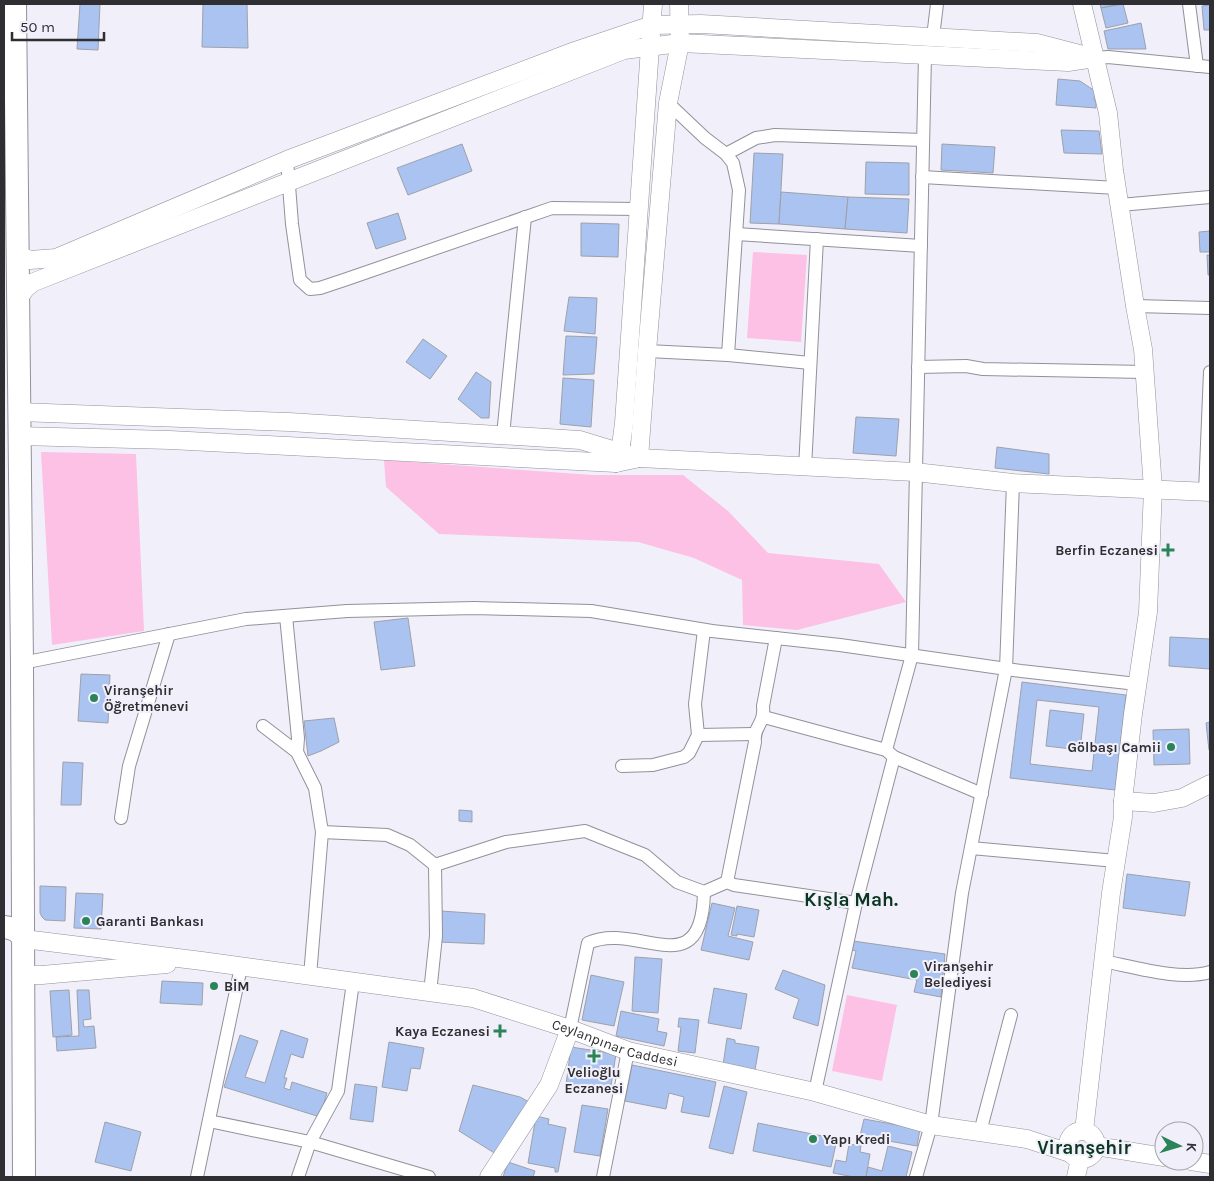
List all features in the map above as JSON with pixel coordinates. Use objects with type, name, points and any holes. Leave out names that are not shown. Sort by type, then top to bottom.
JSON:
[{"type":"highway","points":[[15,4],[24,939],[14,978],[24,1177]]},
{"type":"highway","points":[[4,927],[13,928],[18,931],[24,939]]},
{"type":"street","points":[[618,458],[639,208],[653,4]]},
{"type":"street","points":[[639,458],[668,103],[680,43],[680,4]]},
{"type":"street","points":[[933,37],[937,4]]},
{"type":"street","points":[[1076,1177],[1075,1156],[1067,1144],[1077,1133],[1123,817],[1123,801],[1137,684],[1148,612],[1153,489],[1143,349],[1134,306],[1108,113],[1082,4]]},
{"type":"street","points":[[18,299],[26,288],[34,282],[624,50],[680,43],[1068,62],[1108,57],[1204,67],[1189,4]]},
{"type":"street","points":[[17,255],[30,260],[56,258],[287,160],[575,51],[652,25],[701,24],[1037,43],[1095,58]]},
{"type":"street","points":[[815,1092],[912,655],[925,55]]},
{"type":"street","points":[[668,103],[705,138],[726,154],[733,163],[738,190],[728,355]]},
{"type":"street","points":[[726,154],[756,138],[775,135],[923,140]]},
{"type":"street","points":[[287,160],[292,224],[300,280],[310,289],[320,288],[356,276],[552,208],[639,208]]},
{"type":"street","points":[[922,177],[1119,197],[1210,197]]},
{"type":"street","points":[[503,435],[524,217]]},
{"type":"street","points":[[736,234],[921,246]]},
{"type":"street","points":[[805,468],[817,239]]},
{"type":"street","points":[[1134,306],[1210,308]]},
{"type":"street","points":[[647,351],[728,355],[810,364]]},
{"type":"street","points":[[918,367],[966,366],[993,369],[1145,372]]},
{"type":"street","points":[[19,436],[639,458],[805,468],[915,472],[1012,483],[1207,492],[1210,372]]},
{"type":"street","points":[[19,412],[289,422],[580,440],[618,458]]},
{"type":"street","points":[[916,1177],[931,1125],[962,893],[1006,669],[1012,483]]},
{"type":"street","points":[[22,663],[246,619],[347,610],[474,608],[592,611],[704,630],[840,645],[1006,669],[1137,684]]},
{"type":"street","points":[[286,616],[298,738],[297,752]]},
{"type":"street","points":[[622,766],[653,765],[684,757],[689,753],[698,735],[695,704],[704,630]]},
{"type":"street","points":[[121,818],[129,766],[169,634]]},
{"type":"street","points":[[727,882],[755,742],[754,734],[764,717],[764,706],[776,638]]},
{"type":"street","points":[[764,717],[890,754],[982,794]]},
{"type":"street","points":[[263,726],[297,752],[315,788],[322,832],[310,976]]},
{"type":"street","points":[[698,735],[754,734]]},
{"type":"street","points":[[1123,801],[1154,804],[1182,798],[1210,784]]},
{"type":"street","points":[[435,865],[506,842],[585,831],[645,855],[677,882],[704,892],[727,882],[734,885],[856,903]]},
{"type":"street","points":[[322,832],[387,836],[410,845],[435,865]]},
{"type":"street","points":[[971,848],[1116,861]]},
{"type":"street","points":[[430,992],[436,936],[435,865]]},
{"type":"street","points":[[489,1177],[549,1084],[570,1029],[588,942],[597,938],[619,936],[662,946],[680,945],[689,941],[696,931],[704,913],[704,892]]},
{"type":"street","points":[[24,939],[202,961]]},
{"type":"street","points":[[14,978],[202,961]]},
{"type":"street","name":"Ceylanpınar Caddesi","points":[[202,961],[473,998],[570,1029],[628,1051],[815,1092],[931,1125],[1027,1139]]},
{"type":"street","points":[[1103,961],[1178,975],[1195,976],[1210,972]]},
{"type":"street","points":[[197,1177],[241,967]]},
{"type":"street","points":[[298,1177],[310,1142],[338,1091],[353,982]]},
{"type":"street","points":[[980,1132],[1011,1014]]},
{"type":"street","points":[[603,1177],[628,1051]]},
{"type":"street","points":[[209,1121],[310,1142],[429,1177]]},
{"type":"street","points":[[1088,1132],[1094,1138],[1096,1146],[1089,1157],[1075,1156],[1027,1139],[1088,1132]]},
{"type":"street","points":[[1096,1146],[1154,1155]]},
{"type":"shaded area","points":[[753,252],[807,255],[801,342],[747,338]]},
{"type":"shaded area","points":[[41,452],[136,454],[144,631],[52,645]]},
{"type":"shaded area","points":[[384,460],[593,475],[683,475],[728,511],[768,553],[879,564],[906,602],[797,630],[743,625],[742,580],[694,558],[638,542],[439,534],[386,487]]},
{"type":"shaded area","points":[[847,995],[897,1005],[882,1081],[832,1071]]},
{"type":"building","points":[[80,4],[100,4],[98,50],[77,49]]},
{"type":"building","points":[[203,4],[247,4],[248,48],[202,47]]},
{"type":"building","points":[[1100,4],[1120,4],[1101,8]]},
{"type":"building","points":[[1123,4],[1128,23],[1106,28],[1101,8]]},
{"type":"building","points":[[1210,5],[1210,30],[1204,30],[1202,6]]},
{"type":"building","points":[[1141,23],[1146,49],[1108,49],[1104,31]]},
{"type":"building","points":[[1058,79],[1080,81],[1095,91],[1094,100],[1096,101],[1096,108],[1056,105]]},
{"type":"building","points":[[1061,130],[1099,131],[1102,154],[1064,153]]},
{"type":"building","points":[[462,144],[472,171],[408,195],[397,168]]},
{"type":"building","points":[[942,144],[995,147],[993,173],[941,170]]},
{"type":"building","points":[[754,153],[783,154],[779,224],[750,223]]},
{"type":"building","points":[[866,162],[909,163],[909,195],[865,194]]},
{"type":"building","points":[[781,192],[848,197],[845,229],[779,224]]},
{"type":"building","points":[[848,197],[909,199],[907,233],[845,229]]},
{"type":"building","points":[[398,213],[406,239],[376,249],[367,223]]},
{"type":"building","points":[[581,223],[619,224],[618,257],[581,256]]},
{"type":"building","points":[[1210,231],[1210,252],[1200,252],[1199,232]]},
{"type":"building","points":[[1207,255],[1210,255],[1210,275],[1208,275]]},
{"type":"building","points":[[569,297],[597,298],[595,334],[564,331]]},
{"type":"building","points":[[566,336],[597,337],[594,374],[563,375]]},
{"type":"building","points":[[423,339],[447,356],[430,379],[406,362]]},
{"type":"building","points":[[476,372],[491,382],[489,418],[481,418],[458,399]]},
{"type":"building","points":[[563,378],[594,380],[591,427],[560,424]]},
{"type":"building","points":[[856,417],[899,419],[896,456],[853,453]]},
{"type":"building","points":[[997,447],[1049,454],[1049,474],[995,468]]},
{"type":"building","points":[[408,618],[415,666],[381,670],[374,622]]},
{"type":"building","points":[[1170,637],[1210,639],[1210,669],[1169,666]]},
{"type":"building","name":"Viranşehir Öğretmenevi","points":[[81,674],[110,675],[108,723],[78,721]]},
{"type":"building","points":[[1022,682],[1126,695],[1115,790],[1010,778]],"holes":[[[1037,700],[1099,707],[1092,771],[1030,764]]]},
{"type":"building","points":[[1050,710],[1084,714],[1080,750],[1046,746]]},
{"type":"building","points":[[334,718],[339,742],[308,756],[304,721]]},
{"type":"building","points":[[1210,722],[1210,750],[1209,750],[1206,723]]},
{"type":"building","name":"Gölbaşı Camii","points":[[1189,729],[1190,764],[1154,765],[1153,730]]},
{"type":"building","points":[[63,762],[83,763],[81,805],[61,805]]},
{"type":"building","points":[[459,810],[472,811],[472,822],[459,821]]},
{"type":"building","points":[[1127,874],[1190,882],[1185,916],[1123,908]]},
{"type":"building","points":[[40,886],[66,887],[65,921],[45,920],[42,917],[40,913]]},
{"type":"building","points":[[76,893],[103,894],[101,929],[74,928]]},
{"type":"building","points":[[712,903],[735,908],[728,936],[753,942],[749,960],[701,950]]},
{"type":"building","points":[[737,906],[759,910],[754,937],[737,934],[737,936],[731,935]]},
{"type":"building","points":[[441,911],[485,914],[484,944],[439,942]]},
{"type":"building","name":"Viranşehir Belediyesi","points":[[853,941],[945,954],[941,997],[914,992],[917,980],[852,968],[856,951],[852,950]]},
{"type":"building","points":[[635,957],[662,959],[658,1013],[632,1011]]},
{"type":"building","points":[[783,970],[825,985],[818,1026],[793,1018],[799,999],[775,989]]},
{"type":"building","points":[[591,975],[624,982],[614,1026],[582,1020]]},
{"type":"building","points":[[162,981],[203,983],[202,1005],[160,1003]]},
{"type":"building","points":[[714,988],[747,994],[741,1029],[708,1023]]},
{"type":"building","points":[[69,990],[72,1035],[53,1037],[50,991]]},
{"type":"building","points":[[77,990],[89,990],[91,1019],[83,1020],[84,1027],[94,1026],[96,1048],[57,1051],[56,1037],[79,1036]]},
{"type":"building","points":[[621,1011],[659,1019],[657,1031],[667,1033],[664,1046],[616,1036]]},
{"type":"building","points":[[679,1018],[699,1020],[695,1053],[678,1051],[681,1027],[678,1027]]},
{"type":"building","points":[[281,1030],[308,1039],[303,1058],[291,1054],[284,1078],[287,1078],[284,1088],[290,1090],[292,1082],[327,1093],[320,1117],[224,1087],[240,1035],[258,1041],[245,1077],[265,1083]]},
{"type":"building","points":[[727,1038],[735,1040],[735,1043],[759,1047],[755,1070],[723,1065]]},
{"type":"building","points":[[389,1042],[424,1048],[420,1069],[411,1068],[407,1091],[382,1087]]},
{"type":"building","points":[[571,1047],[616,1054],[610,1092],[566,1085]]},
{"type":"building","points":[[632,1065],[716,1082],[709,1117],[681,1112],[684,1097],[669,1093],[666,1109],[625,1101]]},
{"type":"building","points":[[355,1084],[377,1087],[373,1122],[350,1119]]},
{"type":"building","points":[[473,1085],[520,1097],[529,1102],[496,1154],[459,1131]]},
{"type":"building","points":[[724,1086],[747,1092],[733,1154],[709,1148]]},
{"type":"building","points":[[582,1105],[608,1109],[600,1156],[574,1152]]},
{"type":"building","points":[[536,1116],[549,1119],[548,1124],[566,1128],[558,1172],[555,1172],[555,1168],[528,1163]]},
{"type":"building","points":[[864,1119],[920,1129],[917,1146],[860,1136]]},
{"type":"building","points":[[105,1122],[141,1132],[131,1171],[95,1162]]},
{"type":"building","points":[[758,1123],[837,1139],[831,1167],[753,1151]]},
{"type":"building","points":[[849,1144],[861,1146],[860,1152],[870,1154],[866,1177],[833,1173],[836,1160],[846,1162]]},
{"type":"building","points":[[888,1146],[912,1152],[906,1177],[866,1177],[868,1167],[882,1171]]},
{"type":"building","points":[[508,1162],[535,1171],[533,1177],[503,1177]]},
{"type":"place","name":"Berfin Eczanesi","points":[[1168,550]]},
{"type":"place","name":"Viranşehir Öğretmenevi","points":[[94,698]]},
{"type":"place","name":"Gölbaşı Camii","points":[[1171,747]]},
{"type":"place","name":"Garanti Bankası","points":[[86,921]]},
{"type":"place","name":"Viranşehir Belediyesi","points":[[914,974]]},
{"type":"place","name":"BİM","points":[[214,986]]},
{"type":"place","name":"Kaya Eczanesi","points":[[500,1031]]},
{"type":"place","name":"Velioğlu Eczanesi","points":[[594,1056]]},
{"type":"place","name":"Yapı Kredi","points":[[813,1139]]},
{"type":"district","name":"Kışla Mah.","points":[[851,900]]},
{"type":"district","name":"Viranşehir","points":[[1084,1148]]}]
